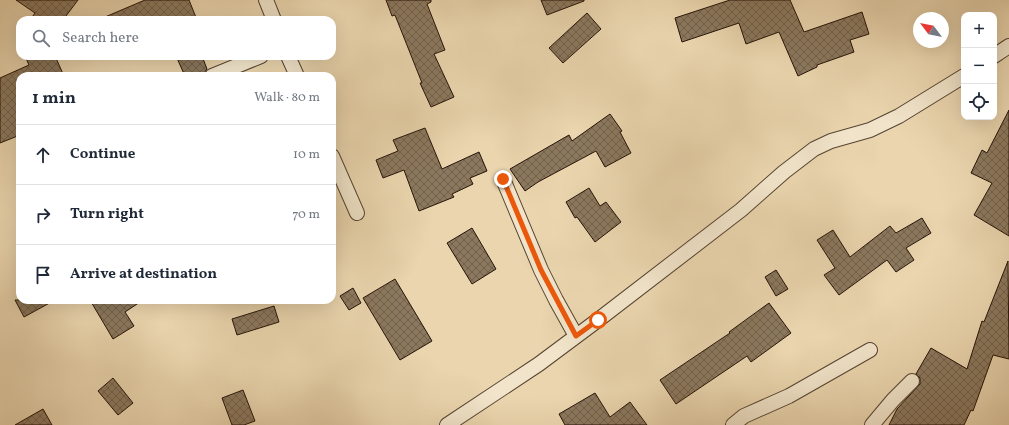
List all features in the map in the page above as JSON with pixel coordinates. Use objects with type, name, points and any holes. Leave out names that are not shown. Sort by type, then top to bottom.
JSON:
[{"type":"street","points":[[266,0],[272,16]]},
{"type":"street","points":[[997,54],[1009,46]]},
{"type":"street","points":[[222,72],[251,60]]},
{"type":"street","points":[[290,60],[295,72]]},
{"type":"street","points":[[447,425],[539,364],[741,210],[784,172],[814,149],[831,141],[870,130],[899,116],[961,78]]},
{"type":"street","points":[[336,165],[357,213]]},
{"type":"street","points":[[503,179],[541,270],[576,336]]},
{"type":"street","points":[[733,425],[744,416],[789,396],[870,350]]},
{"type":"street","points":[[872,425],[893,400],[912,381]]},
{"type":"building","points":[[16,0],[78,0],[66,16],[33,16],[35,13]]},
{"type":"building","points":[[145,0],[189,0],[195,16],[107,16]]},
{"type":"building","points":[[386,0],[431,0],[431,2],[427,4],[445,50],[434,54],[454,97],[431,107],[420,83],[422,83],[395,15],[392,16]]},
{"type":"building","points":[[541,0],[584,0],[584,1],[547,15]]},
{"type":"building","points":[[730,0],[790,0],[804,32],[862,12],[869,34],[850,40],[854,52],[817,65],[817,67],[798,76],[779,32],[746,44],[739,23],[682,42],[675,18]]},
{"type":"building","points":[[587,13],[601,29],[563,63],[549,48]]},
{"type":"building","points":[[27,60],[57,60],[62,72],[16,72],[16,137],[0,143],[0,78],[29,65]]},
{"type":"building","points":[[178,60],[204,60],[207,69],[205,72],[183,72]]},
{"type":"building","points":[[1009,110],[1009,236],[974,215],[992,183],[971,173],[982,150],[987,153]]},
{"type":"building","points":[[610,114],[622,131],[620,132],[631,153],[605,167],[596,151],[538,182],[525,191],[510,169],[569,135],[572,141]]},
{"type":"building","points":[[425,128],[442,169],[479,152],[487,171],[470,178],[473,184],[452,194],[454,197],[419,211],[404,170],[383,178],[376,160],[398,151],[393,140]]},
{"type":"building","points":[[589,188],[600,206],[606,202],[621,222],[595,242],[577,217],[575,218],[566,202]]},
{"type":"building","points":[[922,218],[931,233],[906,248],[914,260],[896,272],[887,260],[839,295],[824,275],[835,268],[817,240],[833,230],[850,257],[890,226],[896,233]]},
{"type":"building","points":[[472,228],[496,269],[472,284],[447,243]]},
{"type":"building","points":[[1008,261],[1009,359],[993,355],[973,411],[971,410],[964,425],[889,425],[897,409],[920,384],[920,378],[916,374],[931,348],[967,369],[982,321],[984,322]]},
{"type":"building","points":[[776,270],[788,289],[776,296],[765,277]]},
{"type":"building","points":[[395,279],[432,341],[400,360],[363,298]]},
{"type":"building","points":[[353,288],[361,303],[349,310],[340,296]]},
{"type":"building","points":[[769,303],[791,333],[751,362],[747,356],[676,404],[660,380],[730,333],[729,332]]},
{"type":"building","points":[[17,304],[48,304],[24,317]]},
{"type":"building","points":[[92,304],[137,304],[125,312],[134,326],[113,339]]},
{"type":"building","points":[[274,306],[279,322],[237,335],[232,319]]},
{"type":"building","points":[[113,378],[133,403],[118,415],[98,391]]},
{"type":"building","points":[[243,390],[255,421],[244,425],[232,425],[222,398]]},
{"type":"building","points":[[595,393],[610,417],[630,402],[647,425],[565,425],[559,414]]},
{"type":"building","points":[[43,409],[52,425],[15,425]]},
{"type":"route","points":[[503,179],[541,270],[576,336],[598,320]]}]
